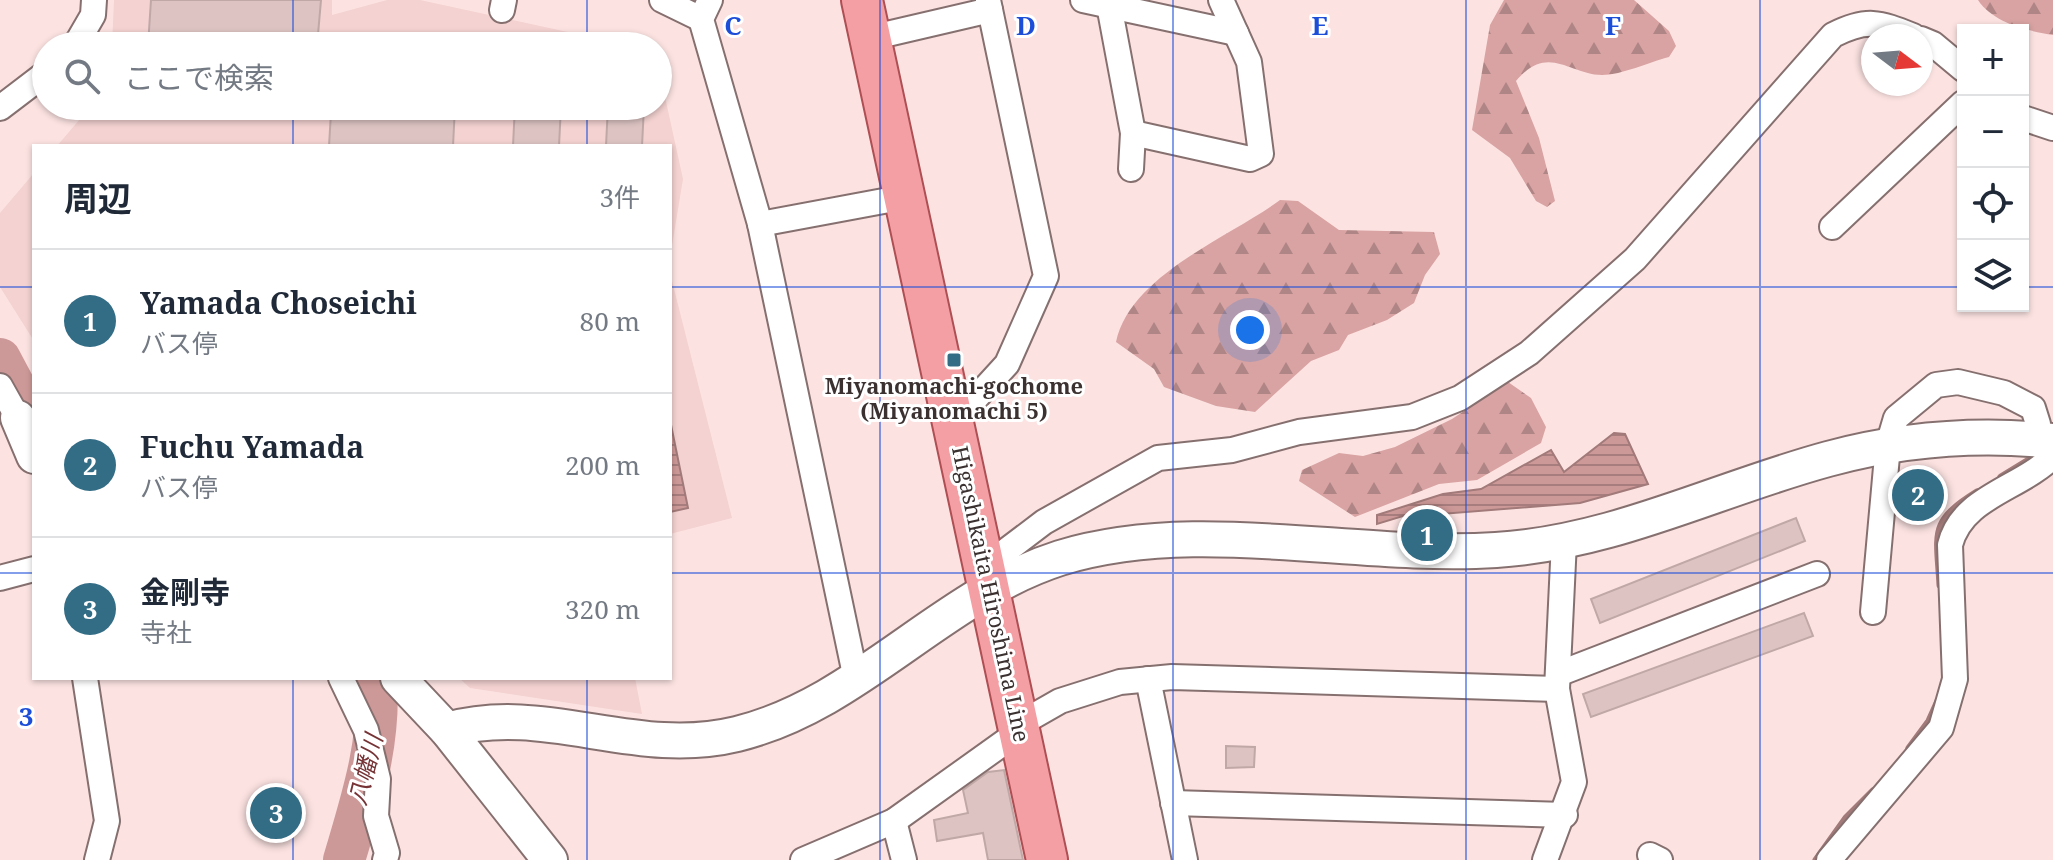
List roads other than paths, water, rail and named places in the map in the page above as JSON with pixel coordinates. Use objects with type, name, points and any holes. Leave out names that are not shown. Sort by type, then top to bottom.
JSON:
[{"type":"main road","name":"Higashikaita Hiroshima Line","points":[[862,0],[1047,860]]},
{"type":"street","points":[[83,32],[93,15],[94,0]]},
{"type":"street","points":[[662,0],[706,9],[760,224],[856,679]]},
{"type":"street","points":[[1083,0],[1236,33]]},
{"type":"street","points":[[1133,133],[1250,159],[1261,154],[1249,62],[1221,0]]},
{"type":"street","points":[[870,38],[989,5],[1046,276],[1007,364],[954,422]]},
{"type":"street","points":[[1109,5],[1133,133],[1131,169]]},
{"type":"street","points":[[989,588],[1007,550],[1044,522],[1158,458],[1232,450],[1299,432],[1412,417],[1472,391],[1529,353],[1635,259],[1833,35],[1863,11],[1885,24]]},
{"type":"street","points":[[1933,44],[1957,64]]},
{"type":"street","points":[[0,108],[32,84]]},
{"type":"street","points":[[1832,227],[1957,109]]},
{"type":"street","points":[[2029,120],[2053,128]]},
{"type":"street","points":[[760,224],[905,197]]},
{"type":"street","points":[[1829,860],[1941,728],[1955,679],[1950,545],[1954,529],[1973,508],[2041,468],[2047,446],[2033,408],[2004,393],[1958,382],[1936,385],[1896,418],[1888,445],[1873,612]]},
{"type":"street","points":[[0,386],[32,451]]},
{"type":"street","points":[[447,730],[480,720],[524,719],[627,738],[679,742],[782,722],[856,679],[989,588],[1062,558],[1126,544],[1190,540],[1496,550],[1564,541],[1625,528],[1829,459],[1888,445],[1930,439],[2047,446]]},
{"type":"street","points":[[1545,860],[1572,796],[1574,771],[1558,681],[1564,541]]},
{"type":"street","points":[[0,578],[32,570]]},
{"type":"street","points":[[803,860],[894,821],[1019,730],[1032,717],[1060,701],[1120,682],[1172,677],[1558,681],[1817,574]]},
{"type":"street","points":[[1148,679],[1185,860]]},
{"type":"street","points":[[85,680],[107,821],[97,860]]},
{"type":"street","points":[[342,680],[366,730],[378,779],[376,816],[387,853],[385,860]]},
{"type":"street","points":[[400,680],[447,730],[550,860]]},
{"type":"street","points":[[1173,803],[1565,815]]},
{"type":"street","points":[[894,821],[904,860]]},
{"type":"waterway","name":"八幡川","points":[[0,359],[32,419]]},
{"type":"waterway","points":[[2001,477],[2042,452]]},
{"type":"waterway","points":[[1940,585],[1939,530],[1951,512],[1977,492]]},
{"type":"waterway","name":"八幡川","points":[[344,860],[373,748],[376,680]]},
{"type":"waterway","points":[[1909,748],[1929,721],[1938,701]]},
{"type":"waterway","points":[[1816,860],[1846,818],[1873,791]]},
{"type":"place","name":"Miyanomachi-gochome (Miyanomachi 5)","points":[[954,360]]},
{"type":"place","name":"Fuchu Yamada","points":[[1918,495]]},
{"type":"place","name":"Yamada Choseichi","points":[[1427,535]]},
{"type":"place","name":"金剛寺","points":[[276,813]]}]
